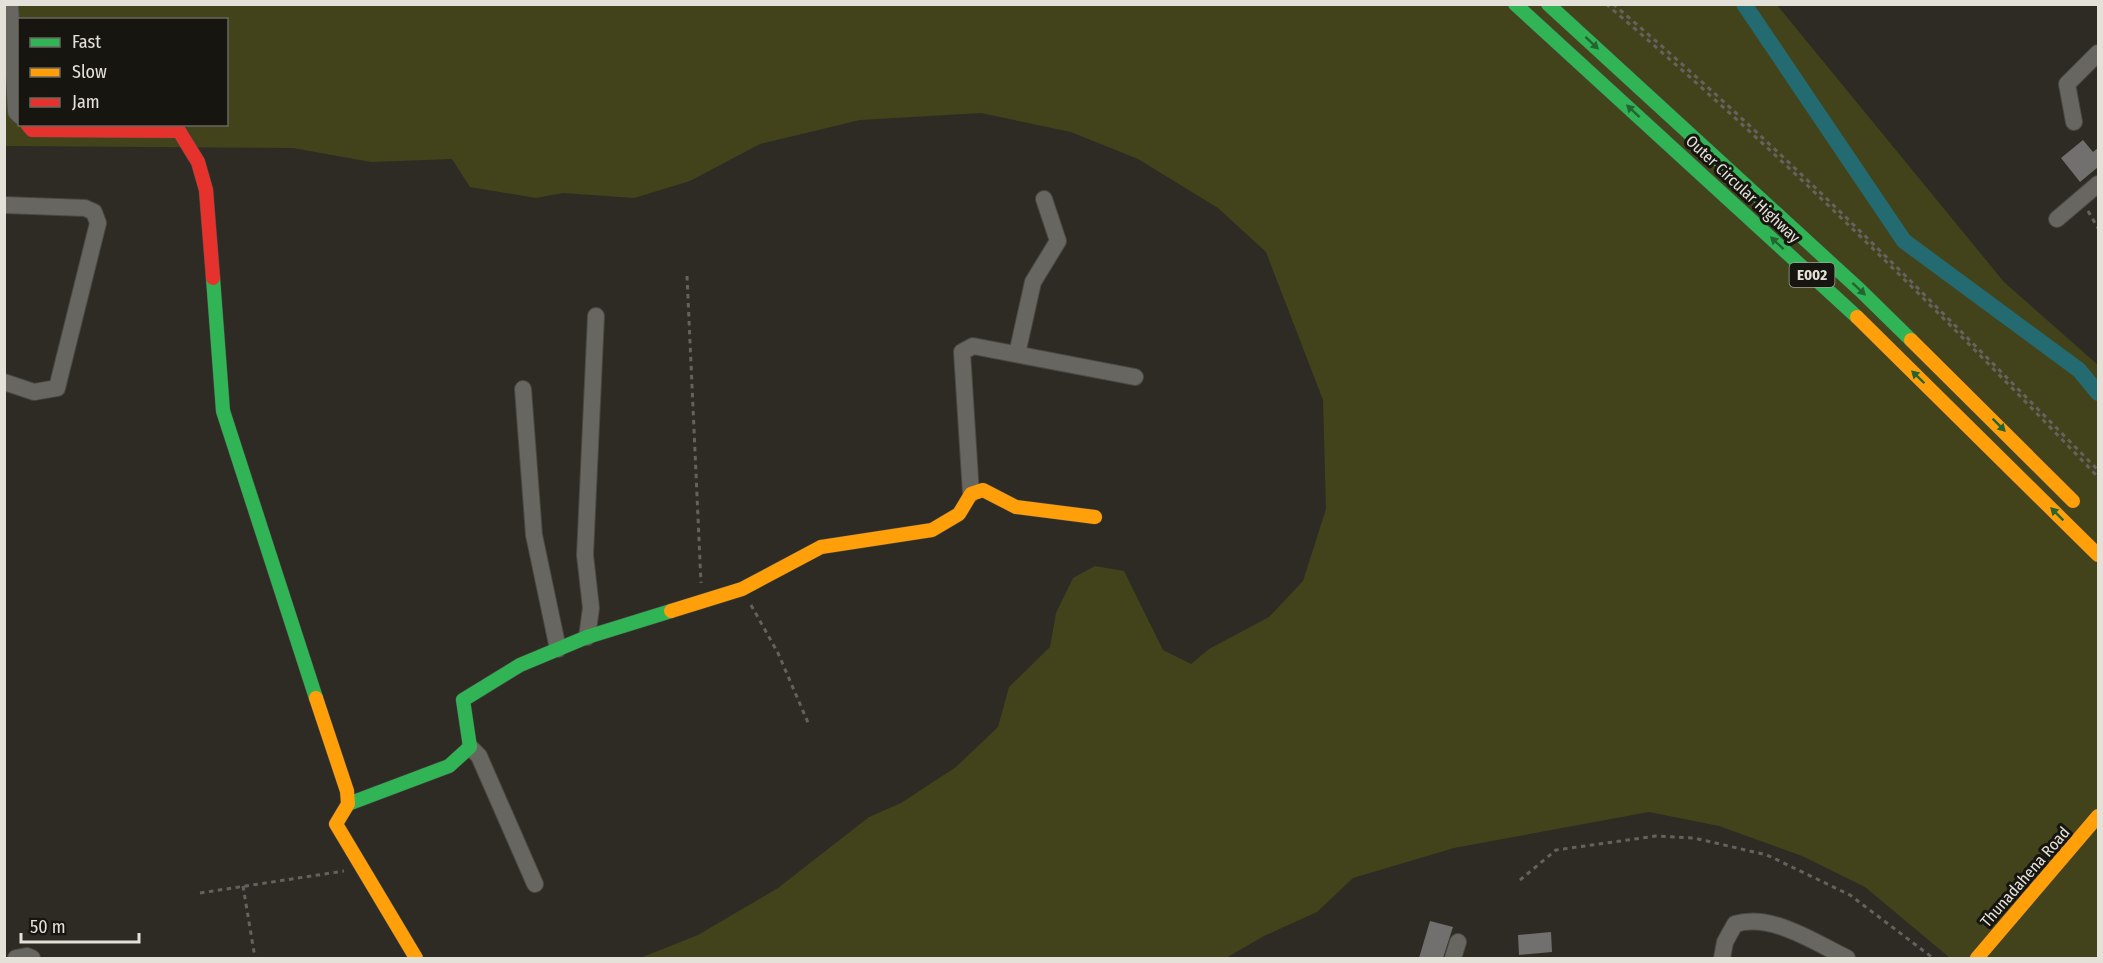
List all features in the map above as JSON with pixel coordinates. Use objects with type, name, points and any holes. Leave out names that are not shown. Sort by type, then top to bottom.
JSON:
[{"type":"main road","name":"Outer Circular Highway","points":[[1515,4],[1846,306],[2098,555]]},
{"type":"main road","name":"Outer Circular Highway","points":[[1548,4],[1860,290],[2082,509]]},
{"type":"main road","points":[[29,126],[32,130],[179,131],[198,162],[206,190],[224,411],[348,791],[348,804],[336,824],[416,958]]},
{"type":"main road","points":[[348,804],[449,766],[470,747],[463,700],[519,665],[587,637],[742,589],[821,547],[932,530],[959,514],[972,494],[983,490],[1016,507],[1095,517]]},
{"type":"main road","name":"Thunadahena Road","points":[[1977,958],[2098,816]]},
{"type":"street","points":[[10,4],[16,112],[18,114]]},
{"type":"street","points":[[2074,122],[2067,84],[2098,53]]},
{"type":"street","points":[[2056,219],[2098,184]]},
{"type":"street","points":[[1017,354],[1032,282],[1058,241],[1044,199]]},
{"type":"street","points":[[4,205],[85,208],[94,212],[98,223],[57,388],[34,392],[4,382]]},
{"type":"street","points":[[587,637],[591,608],[585,555],[596,316]]},
{"type":"street","points":[[972,494],[962,352],[973,346],[1135,377]]},
{"type":"street","points":[[523,389],[534,535],[558,649]]},
{"type":"street","points":[[470,747],[479,756],[535,884]]},
{"type":"street","points":[[1722,958],[1725,942],[1735,924],[1748,920],[1767,923],[1803,936],[1846,958]]},
{"type":"street","points":[[1453,958],[1458,942]]},
{"type":"street","points":[[16,958],[27,956],[32,958]]},
{"type":"path","points":[[1606,4],[1745,126],[1850,225],[2098,477]]},
{"type":"path","points":[[1613,4],[1748,122],[1845,214],[2098,471]]},
{"type":"path","points":[[2084,204],[2098,228]]},
{"type":"path","points":[[687,276],[702,603]]},
{"type":"path","points":[[742,589],[778,653],[809,725]]},
{"type":"path","points":[[1520,880],[1556,850],[1656,836],[1694,838],[1767,855],[1850,896],[1933,958]]},
{"type":"path","points":[[200,893],[361,869]]},
{"type":"path","points":[[243,885],[255,958]]},
{"type":"shaded area","points":[[5,5],[1777,5],[2004,282],[2098,365],[2098,958],[1950,958],[1865,887],[1802,856],[1719,826],[1649,812],[1454,848],[1353,878],[1317,912],[1264,936],[1226,958],[640,958],[698,935],[778,888],[869,817],[901,803],[956,767],[998,727],[1009,687],[1050,647],[1056,613],[1073,578],[1095,566],[1124,571],[1163,650],[1191,664],[1209,649],[1269,617],[1303,581],[1326,509],[1323,400],[1266,252],[1218,208],[1138,159],[1071,132],[981,113],[860,120],[760,144],[690,181],[634,198],[563,193],[536,198],[470,187],[452,159],[371,162],[293,148],[5,146]]},
{"type":"building","points":[[2083,140],[2093,152],[2098,148],[2098,167],[2080,182],[2061,158]]},
{"type":"building","points":[[1430,921],[1453,927],[1443,958],[1419,958]]},
{"type":"building","points":[[1551,932],[1552,952],[1519,955],[1518,935]]},
{"type":"waterway","points":[[1744,4],[1904,241],[2079,370],[2098,393]]},
{"type":"traffic: fast","points":[[1515,4],[1857,317]]},
{"type":"traffic: fast","points":[[1548,4],[1860,290],[1911,340]]},
{"type":"traffic: fast","points":[[213,278],[223,411],[316,698]]},
{"type":"traffic: fast","points":[[348,804],[449,766],[470,747],[463,700],[520,665],[587,637],[671,611]]},
{"type":"traffic: slow","points":[[1857,317],[2098,555]]},
{"type":"traffic: slow","points":[[1911,340],[2073,501]]},
{"type":"traffic: slow","points":[[671,611],[742,589],[821,547],[932,530],[959,514],[971,494],[983,490],[1016,507],[1095,517]]},
{"type":"traffic: slow","points":[[316,698],[347,791],[348,804],[336,824],[416,958]]},
{"type":"traffic: slow","points":[[1977,958],[2098,816]]},
{"type":"traffic: jam","points":[[29,126],[32,130],[179,131],[198,162],[206,190],[213,278]]}]
